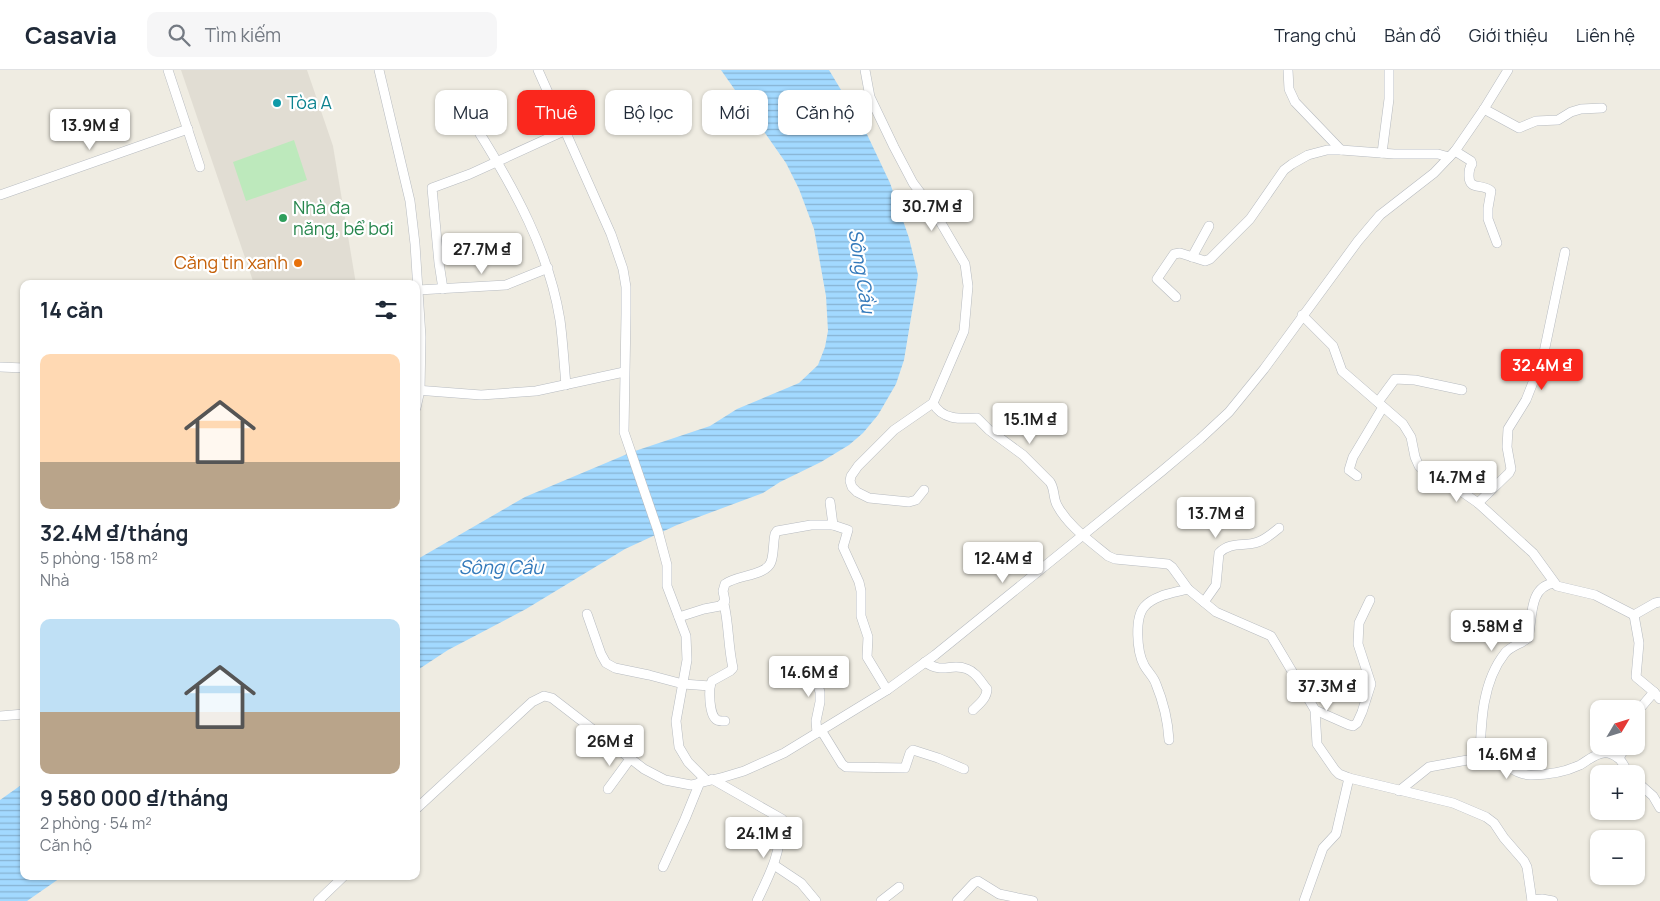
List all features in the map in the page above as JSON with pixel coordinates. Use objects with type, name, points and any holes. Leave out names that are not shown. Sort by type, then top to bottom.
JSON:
[{"type":"street","points":[[168,70],[200,167]]},
{"type":"street","points":[[379,70],[410,202],[417,280]]},
{"type":"street","points":[[538,70],[547,90]]},
{"type":"street","points":[[864,70],[870,97],[894,147],[913,183],[934,211],[965,264],[968,273],[968,300],[964,331],[933,402],[894,430],[858,466],[850,481],[852,487],[857,492],[869,498],[909,502],[916,500],[924,490]]},
{"type":"street","points":[[1288,70],[1289,89],[1295,102],[1341,150]]},
{"type":"street","points":[[1382,153],[1389,99],[1389,70]]},
{"type":"street","points":[[420,805],[532,702],[544,696],[552,698],[566,708],[630,759],[653,774],[665,780],[691,785],[744,771],[784,753],[887,690],[1084,535],[1200,439],[1236,406],[1352,248],[1380,215],[1434,173],[1452,154],[1484,109],[1508,70]]},
{"type":"street","points":[[1484,109],[1520,128],[1536,121],[1558,120],[1571,112],[1581,109],[1602,108]]},
{"type":"street","points":[[0,195],[188,129]]},
{"type":"street","points":[[481,135],[519,201],[548,268],[560,320],[566,385]]},
{"type":"street","points":[[443,289],[438,263],[432,188],[470,174],[555,135]]},
{"type":"street","points":[[566,135],[611,234],[623,269],[626,287],[624,432],[658,531],[666,565],[667,586],[686,636],[687,660],[676,721],[679,747],[688,762],[706,780],[782,819],[781,840],[774,865],[757,901]]},
{"type":"street","points":[[1176,297],[1158,281],[1157,276],[1174,254],[1180,253],[1205,261],[1210,259],[1250,219],[1284,170],[1308,155],[1327,150],[1452,154],[1471,161],[1469,182],[1475,187],[1486,187],[1491,191],[1488,219],[1497,243]]},
{"type":"street","points":[[1192,257],[1209,226]]},
{"type":"street","points":[[1478,504],[1511,469],[1508,429],[1526,400],[1543,357],[1565,252]]},
{"type":"street","points":[[420,290],[506,285],[548,268]]},
{"type":"street","points":[[1302,315],[1333,346],[1342,371],[1403,424],[1408,431],[1419,466],[1427,474],[1458,489],[1478,504],[1532,554],[1557,586],[1600,597],[1634,615]]},
{"type":"street","points":[[420,321],[420,355]]},
{"type":"street","points":[[0,367],[20,368]]},
{"type":"street","points":[[420,390],[482,395],[536,391],[624,372]]},
{"type":"street","points":[[1357,476],[1349,470],[1353,457],[1395,379],[1415,380],[1462,390]]},
{"type":"street","points":[[933,402],[937,410],[957,419],[978,418],[989,430],[1023,455],[1050,482],[1058,506],[1071,523],[1108,556],[1115,559],[1168,564],[1188,589],[1204,602],[1228,618],[1269,634],[1315,710],[1318,748],[1336,770],[1350,778],[1453,803],[1486,817],[1494,823],[1524,861],[1527,867],[1532,900],[1553,901]]},
{"type":"street","points":[[830,502],[833,525]]},
{"type":"street","points":[[725,721],[714,718],[710,703],[710,686],[712,681],[734,668],[729,647],[724,604],[724,584],[736,578],[750,576],[769,566],[774,534],[777,531],[811,525],[833,525],[848,530],[843,547],[861,591],[861,616],[868,637],[867,657],[887,690]]},
{"type":"street","points":[[1204,602],[1216,585],[1220,553],[1223,549],[1231,545],[1252,544],[1260,541],[1279,528]]},
{"type":"street","points":[[1480,757],[1483,710],[1487,690],[1492,678],[1506,651],[1528,638],[1532,606],[1537,595],[1547,584],[1554,583]]},
{"type":"street","points":[[1169,740],[1157,685],[1140,656],[1137,618],[1145,605],[1151,601],[1188,589]]},
{"type":"street","points":[[1315,710],[1353,726],[1357,723],[1367,700],[1371,684],[1358,644],[1360,623],[1370,600]]},
{"type":"street","points":[[1634,615],[1660,602]]},
{"type":"street","points":[[679,617],[724,604]]},
{"type":"street","points":[[587,614],[606,663],[615,668],[682,684],[710,686]]},
{"type":"street","points":[[1634,615],[1639,643],[1636,677],[1660,699]]},
{"type":"street","points":[[925,662],[934,668],[964,668],[975,673],[987,692],[973,710]]},
{"type":"street","points":[[802,668],[805,678],[814,680],[819,685],[821,696],[816,721],[819,732],[846,768],[885,767],[902,770],[906,768],[911,751],[913,750],[938,758],[964,770]]},
{"type":"street","points":[[1645,702],[1654,692]]},
{"type":"street","points":[[0,716],[20,714]]},
{"type":"street","points":[[1399,791],[1429,767],[1480,757],[1488,757],[1530,775],[1553,774],[1578,766],[1606,752],[1619,758],[1622,765]]},
{"type":"street","points":[[608,789],[630,759]]},
{"type":"street","points":[[1304,901],[1323,848],[1336,834],[1350,778]]},
{"type":"street","points":[[663,867],[706,780]]},
{"type":"street","points":[[1645,789],[1653,796],[1660,808]]},
{"type":"street","points":[[774,865],[801,883],[816,901]]},
{"type":"street","points":[[318,901],[340,880]]},
{"type":"street","points":[[957,901],[978,881],[999,894],[1033,901]]},
{"type":"street","points":[[881,901],[899,887]]},
{"type":"shaded area","points":[[181,70],[307,70],[333,146],[355,280],[253,280]]},
{"type":"green space","points":[[294,140],[307,180],[246,201],[233,162]]},
{"type":"water","name":"Sông Cầu","points":[[721,70],[829,70],[841,90],[778,90],[778,135],[867,135],[890,183],[909,238],[918,275],[904,360],[896,384],[878,415],[863,433],[849,445],[821,462],[780,482],[763,493],[677,525],[625,549],[526,609],[448,650],[420,668],[420,558],[525,497],[632,452],[710,426],[737,409],[799,383],[818,365],[825,347],[828,331],[826,296],[814,229],[799,189],[786,163],[766,135],[768,135],[768,90],[735,90]]},
{"type":"water","points":[[20,786],[20,880],[57,880],[27,901],[0,901],[0,800]]},
{"type":"place","name":"Tòa A","points":[[277,103]]},
{"type":"place","name":"Nhà đa năng, bể bơi","points":[[283,218]]},
{"type":"place","name":"Căng tin xanh","points":[[298,263]]}]
